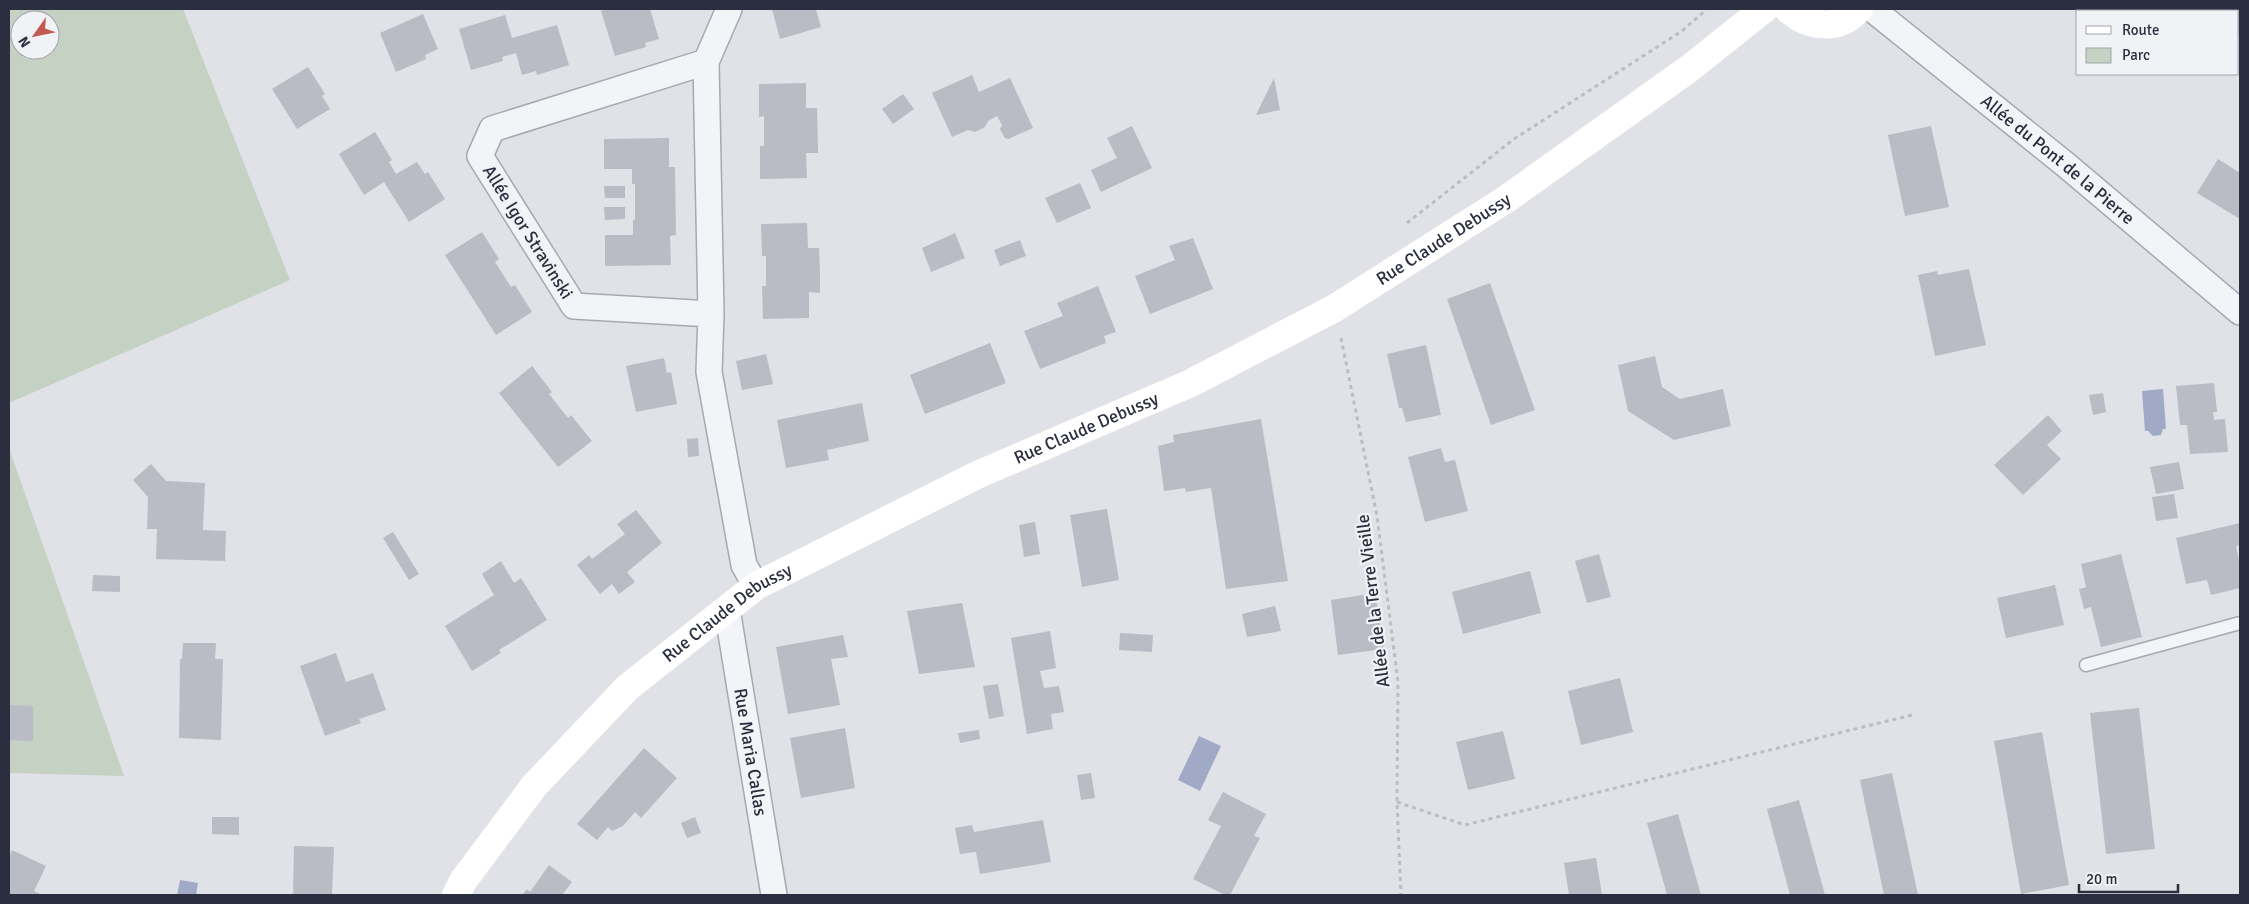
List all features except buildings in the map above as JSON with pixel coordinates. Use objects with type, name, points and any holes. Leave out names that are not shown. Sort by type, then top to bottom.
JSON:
[{"type":"street","points":[[729,9],[706,62],[710,314],[709,372],[744,564],[756,586]]},
{"type":"street","name":"Rue Claude Debussy","points":[[456,895],[463,881],[534,786],[627,688],[756,586],[977,475],[1191,383],[1335,308],[1508,198],[1690,68],[1764,9]]},
{"type":"street","points":[[1788,9],[1810,23],[1833,25],[1852,16],[1859,9]]},
{"type":"street","name":"Allée du Pont de la Pierre","points":[[1872,9],[2066,165],[2240,312]]},
{"type":"street","name":"Allée Igor Stravinski","points":[[706,62],[492,129],[480,156],[574,306],[710,314]]},
{"type":"street","name":"Rue Maria Callas","points":[[727,609],[774,895]]},
{"type":"lane","points":[[2086,665],[2240,623]]},
{"type":"path","name":"Allée de la Terre Vieille","points":[[1335,308],[1377,516],[1397,672],[1397,802],[1401,895]]},
{"type":"path","points":[[1397,802],[1465,825],[1912,715]]},
{"type":"green space","points":[[9,9],[183,9],[290,280],[9,403]]},
{"type":"green space","points":[[9,448],[124,776],[9,773]]},
{"type":"water","points":[[2163,389],[2166,429],[2163,429],[2161,435],[2153,436],[2148,431],[2145,431],[2142,391]]},
{"type":"water","points":[[1199,736],[1221,746],[1200,791],[1178,780]]},
{"type":"water","points":[[180,880],[198,883],[196,895],[177,895]]}]
